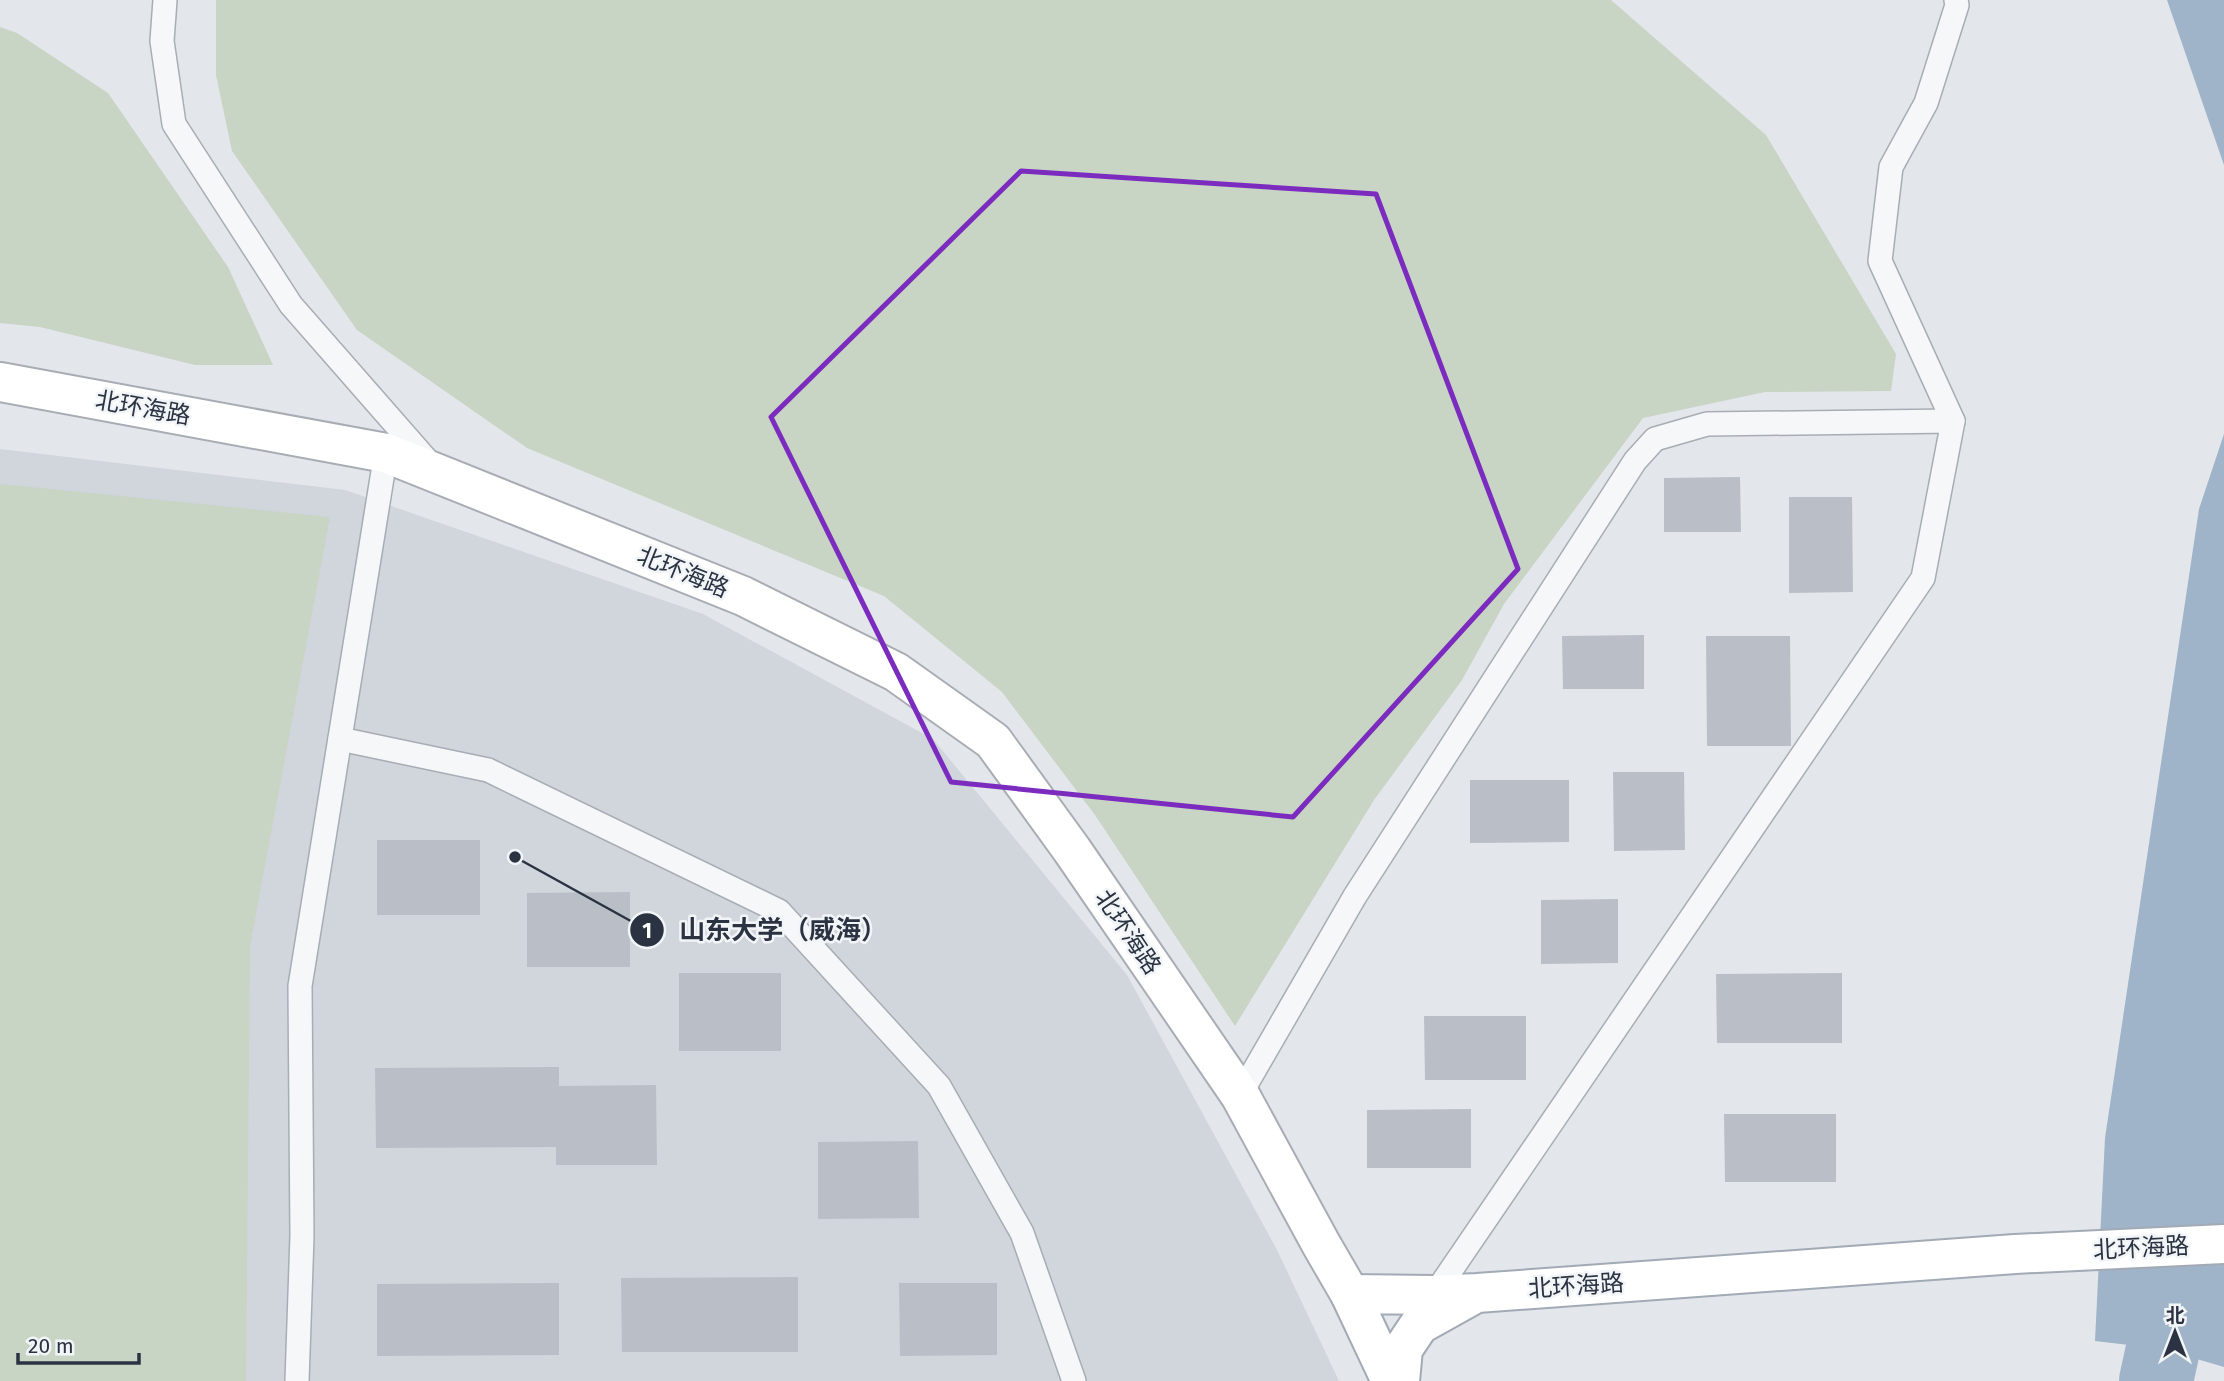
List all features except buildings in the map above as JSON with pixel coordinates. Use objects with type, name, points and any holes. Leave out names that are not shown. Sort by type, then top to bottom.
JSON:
[{"type":"main road","name":"北环海路","points":[[0,382],[386,453],[743,596],[896,672],[993,741],[1080,861],[1240,1095],[1350,1294],[1477,1293],[2015,1254],[2224,1244]]},
{"type":"main road","points":[[1400,1381],[1403,1349],[1419,1325],[1477,1293]]},
{"type":"main road","points":[[1350,1294],[1391,1381]]},
{"type":"lane","points":[[165,0],[162,41],[174,124],[291,304],[439,474]]},
{"type":"lane","points":[[1434,1295],[1923,578],[1952,421],[1880,261],[1891,167],[1926,103],[1957,5],[1956,0]]},
{"type":"lane","points":[[1240,1095],[1355,896],[1635,461],[1655,439],[1707,424],[1952,421]]},
{"type":"lane","points":[[298,1381],[302,1236],[300,986],[386,453]]},
{"type":"lane","points":[[340,739],[488,770],[779,911],[939,1086],[1022,1233],[1074,1381]]},
{"type":"highlighted area","points":[[1021,171],[1376,194],[1518,569],[1293,817],[951,782],[771,417]]},
{"type":"shaded area","points":[[0,449],[345,490],[703,614],[933,739],[1127,975],[1277,1250],[1339,1381],[0,1381]]},
{"type":"green space","points":[[216,0],[1611,0],[1766,135],[1896,354],[1891,391],[1765,392],[1643,418],[1504,604],[1462,680],[1374,800],[1235,1026],[1095,815],[1002,692],[884,596],[527,448],[357,330],[232,151],[216,75]]},
{"type":"green space","points":[[0,27],[17,33],[108,93],[228,267],[273,365],[195,365],[40,327],[0,323]]},
{"type":"green space","points":[[0,484],[330,517],[250,946],[246,1381],[0,1381]]},
{"type":"water","points":[[2167,0],[2224,0],[2224,165]]},
{"type":"water","points":[[2224,434],[2224,1367],[2163,1349],[2095,1341],[2105,1138],[2199,509]]},
{"type":"waterway","points":[[2156,1381],[2163,1349]]},
{"type":"place","name":"山东大学（威海）","points":[[515,857]]}]
